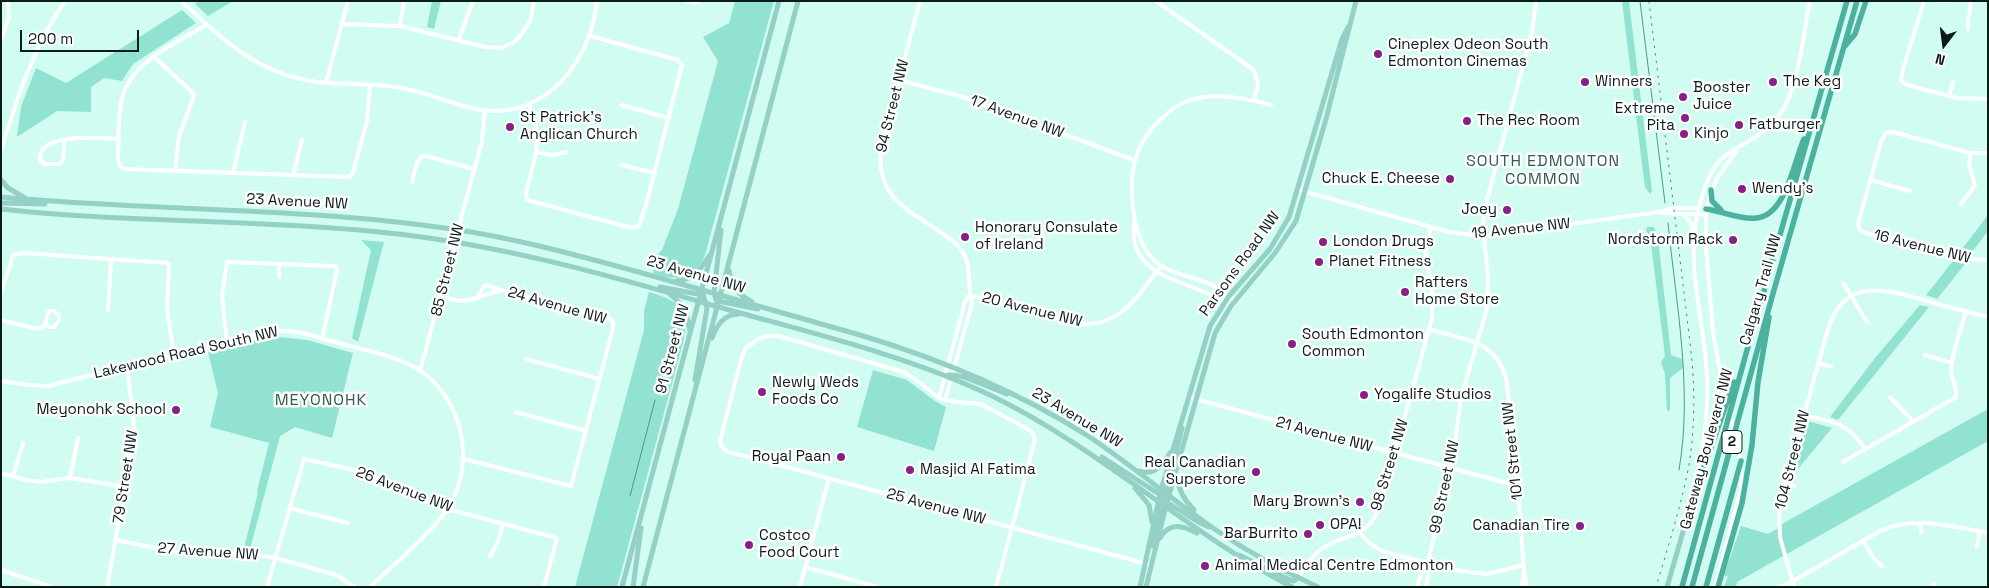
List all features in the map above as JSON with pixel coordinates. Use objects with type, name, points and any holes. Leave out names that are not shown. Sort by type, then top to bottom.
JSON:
[{"type":"highway","name":"Gateway Boulevard NW","points":[[1682,587],[1747,350],[1847,1]]},
{"type":"highway","name":"Calgary Trail NW","points":[[1692,587],[1772,297],[1857,1]]},
{"type":"highway","points":[[1844,48],[1855,34],[1866,1]]},
{"type":"highway","points":[[1706,212],[1723,211],[1756,218],[1774,210],[1782,197],[1800,148],[1812,124]]},
{"type":"highway","points":[[1711,190],[1714,204],[1723,211]]},
{"type":"highway","points":[[1716,587],[1742,503],[1752,445],[1758,382],[1772,297]]},
{"type":"highway","points":[[1692,501],[1747,350]]},
{"type":"highway","points":[[1706,587],[1741,461]]},
{"type":"main road","name":"91 Street NW","points":[[693,398],[707,311],[704,297],[712,251],[779,1]]},
{"type":"main road","points":[[720,295],[798,1]]},
{"type":"main road","name":"Parsons Road NW","points":[[1140,587],[1149,543],[1164,498],[1182,454],[1215,333],[1231,306],[1270,260],[1289,234],[1298,214],[1338,78],[1356,1]]},
{"type":"main road","name":"Parsons Road NW","points":[[1146,587],[1155,550],[1174,448],[1210,326],[1229,296],[1274,242],[1289,217],[1299,190],[1342,39],[1352,17]]},
{"type":"main road","points":[[1,180],[8,188],[28,199]]},
{"type":"main road","name":"23 Avenue NW","points":[[1,197],[324,215],[458,230],[550,248],[670,281],[747,314],[900,360],[945,376],[953,372],[1025,400],[1087,436],[1134,469],[1164,498],[1225,549],[1292,587]]},
{"type":"main road","points":[[1,203],[65,202]]},
{"type":"main road","points":[[643,587],[704,356],[716,300],[725,202]]},
{"type":"main road","name":"23 Avenue NW","points":[[1,209],[322,227],[455,241],[547,260],[699,301]]},
{"type":"main road","points":[[1,214],[8,212],[32,212]]},
{"type":"main road","points":[[670,281],[686,280],[693,277],[712,251]]},
{"type":"main road","points":[[730,258],[729,272],[732,284],[744,298],[759,306]]},
{"type":"main road","points":[[622,280],[796,316]]},
{"type":"main road","points":[[670,293],[683,304],[687,311],[690,336]]},
{"type":"main road","name":"23 Avenue NW","points":[[716,300],[720,295],[906,349],[948,366],[953,372],[990,395],[1086,449]]},
{"type":"main road","points":[[699,301],[704,297]]},
{"type":"main road","name":"91 Street NW","points":[[622,587],[699,301]]},
{"type":"main road","points":[[704,356],[718,324],[729,316],[747,314]]},
{"type":"main road","points":[[1152,563],[1152,548],[1180,439],[1182,420]]},
{"type":"main road","points":[[1134,469],[1146,472],[1154,470],[1161,466],[1174,448]]},
{"type":"main road","points":[[1086,449],[1109,460],[1200,523],[1218,531]]},
{"type":"main road","points":[[1086,449],[1133,485],[1146,500],[1152,518],[1149,543]]},
{"type":"main road","points":[[1182,454],[1177,476],[1180,491],[1186,502],[1207,523]]},
{"type":"main road","name":"23 Avenue NW","points":[[1164,498],[1298,578],[1318,587]]},
{"type":"main road","points":[[1667,587],[1692,501]]},
{"type":"main road","points":[[633,587],[646,503]]},
{"type":"main road","points":[[1155,550],[1163,532],[1176,525],[1190,529],[1225,549],[1248,558],[1290,580],[1294,581],[1298,578]]},
{"type":"street","points":[[1,40],[9,17],[8,1]]},
{"type":"street","points":[[1,151],[29,65],[45,32],[66,1]]},
{"type":"street","points":[[181,1],[234,49],[259,64],[290,76],[326,83],[410,89],[485,110],[511,109],[529,104],[549,93],[567,76],[582,55],[590,36],[597,1]]},
{"type":"street","points":[[326,83],[348,1]]},
{"type":"street","points":[[400,26],[404,1]]},
{"type":"street","points":[[459,39],[473,1]]},
{"type":"street","points":[[342,24],[400,26],[493,48],[505,46],[518,39],[531,19],[534,1]]},
{"type":"street","points":[[686,1],[699,2]]},
{"type":"street","points":[[1156,1],[1254,70],[1258,84],[1254,101]]},
{"type":"street","name":"99 Street NW","points":[[1417,587],[1421,574],[1427,564],[1451,470],[1465,378],[1485,318],[1488,291],[1483,235],[1484,211],[1532,32],[1536,1]]},
{"type":"street","points":[[1692,501],[1703,449],[1708,402],[1706,363],[1695,277],[1694,236],[1697,215],[1706,184],[1713,170],[1727,155],[1738,150],[1771,125],[1788,99],[1797,69],[1810,1]]},
{"type":"street","points":[[1924,1],[1902,73],[1902,81],[1907,85],[1949,96],[1988,99]]},
{"type":"street","points":[[1938,1],[1953,1]]},
{"type":"street","points":[[1968,29],[1971,1]]},
{"type":"street","name":"94 Street NW","points":[[920,2],[882,142],[880,157],[881,174],[886,188],[903,206],[947,237],[960,249],[967,263],[970,272],[969,294],[972,304],[953,372]]},
{"type":"street","points":[[206,25],[154,57],[136,72],[124,92],[120,106],[118,160],[120,166],[125,169],[351,177],[367,121],[370,85]]},
{"type":"street","points":[[529,104],[538,132],[536,152],[526,199],[632,228],[638,227],[642,221],[670,118],[683,69],[682,64],[678,60],[590,36]]},
{"type":"street","points":[[154,57],[194,94],[194,99],[179,136],[176,171]]},
{"type":"street","name":"17 Avenue NW","points":[[899,80],[963,97],[1134,160]]},
{"type":"street","points":[[1949,96],[1953,82]]},
{"type":"street","points":[[1231,306],[1210,292],[1169,279],[1156,271],[1140,253],[1135,239],[1135,222],[1130,184],[1134,160],[1142,142],[1154,125],[1174,108],[1186,102],[1217,96],[1271,105]]},
{"type":"street","points":[[621,105],[670,118]]},
{"type":"street","name":"85 Street NW","points":[[420,371],[482,141],[485,110]]},
{"type":"street","points":[[233,173],[245,122]]},
{"type":"street","points":[[1910,190],[1870,180],[1882,139],[1886,133],[1893,132],[1970,153],[1988,153]]},
{"type":"street","points":[[65,139],[63,159],[60,164],[45,164],[40,161],[43,150],[65,139],[75,137],[119,139]]},
{"type":"street","points":[[293,176],[302,140]]},
{"type":"street","points":[[1716,587],[1741,488],[1741,461],[1716,361],[1711,317],[1706,212],[1711,190],[1718,176],[1738,150]]},
{"type":"street","points":[[536,152],[552,155],[567,152]]},
{"type":"street","points":[[1961,204],[1975,185],[1969,164],[1970,153]]},
{"type":"street","points":[[412,182],[417,163],[422,156],[474,169]]},
{"type":"street","points":[[622,165],[655,173]]},
{"type":"street","name":"16 Avenue NW","points":[[1870,180],[1858,228],[1866,232],[1966,259],[1988,260]]},
{"type":"street","name":"19 Avenue NW","points":[[1299,190],[1459,234],[1483,235],[1659,212],[1674,208],[1699,208],[1706,212]]},
{"type":"street","name":"19 Avenue NW","points":[[1659,212],[1697,215],[1706,212]]},
{"type":"street","points":[[1683,214],[1691,223],[1694,236]]},
{"type":"street","points":[[1135,222],[1147,252],[1160,266],[1174,273],[1210,284],[1236,300]]},
{"type":"street","name":"98 Street NW","points":[[1298,578],[1309,561],[1322,549],[1360,533],[1370,523],[1379,508],[1429,329],[1433,302],[1426,252],[1431,227]]},
{"type":"street","points":[[1,294],[12,255],[24,253],[167,263],[169,264],[166,310],[174,354]]},
{"type":"street","points":[[108,310],[111,260]]},
{"type":"street","points":[[227,343],[222,296],[227,262],[332,266],[336,269],[322,338]]},
{"type":"street","points":[[279,264],[280,277]]},
{"type":"street","name":"20 Avenue NW","points":[[969,294],[1073,323],[1094,323],[1107,320],[1122,313],[1160,266]]},
{"type":"street","points":[[1844,284],[1867,322]]},
{"type":"street","name":"24 Avenue NW","points":[[478,297],[485,285],[609,318],[613,322],[613,328],[600,379]]},
{"type":"street","name":"24 Avenue NW","points":[[441,297],[461,301],[500,290]]},
{"type":"street","points":[[1852,297],[1870,290],[1887,290],[1988,317]]},
{"type":"street","name":"94 Street NW","points":[[948,366],[965,302],[969,294]]},
{"type":"street","name":"104 Street NW","points":[[1794,587],[1779,525],[1779,504],[1803,415],[1833,316],[1842,303],[1852,297]]},
{"type":"street","points":[[1843,462],[1956,397],[1957,392],[1952,376],[1952,362],[1966,311]]},
{"type":"street","points":[[1,320],[37,329],[47,325],[51,327],[56,326],[60,318],[56,312],[49,312],[45,324],[47,325]]},
{"type":"street","points":[[1429,329],[1478,343]]},
{"type":"street","name":"Lakewood Road South NW","points":[[1,381],[29,386],[48,386],[174,354],[227,343],[267,331],[282,330],[322,338],[399,360],[420,371],[435,383],[445,395],[459,423],[463,439],[464,459],[458,487],[447,509],[419,541],[370,587]]},
{"type":"street","name":"25 Avenue NW","points":[[939,398],[909,375],[877,364],[773,335],[762,337],[752,342],[742,356],[720,441],[722,448],[1144,563],[1152,563]]},
{"type":"street","name":"101 Street NW","points":[[1478,343],[1494,356],[1501,365],[1506,378],[1518,486],[1524,564],[1522,587]]},
{"type":"street","points":[[1925,355],[1952,362]]},
{"type":"street","points":[[464,459],[571,486],[600,379],[526,359]]},
{"type":"street","points":[[1818,363],[1831,366]]},
{"type":"street","name":"79 Street NW","points":[[107,587],[135,433],[127,366]]},
{"type":"street","points":[[948,366],[939,398],[986,406],[1028,429],[1034,435],[1034,443],[996,587]]},
{"type":"street","points":[[945,400],[953,372]]},
{"type":"street","name":"21 Avenue NW","points":[[1188,397],[1451,470],[1518,486]]},
{"type":"street","points":[[1890,397],[1914,422]]},
{"type":"street","points":[[516,412],[586,431]]},
{"type":"street","points":[[1803,415],[1845,427],[1856,436],[1865,450]]},
{"type":"street","points":[[1369,447],[1389,449],[1394,444],[1401,430]]},
{"type":"street","points":[[70,478],[78,438]]},
{"type":"street","points":[[13,477],[23,444]]},
{"type":"street","name":"26 Avenue NW","points":[[289,508],[304,459],[363,472],[436,506],[557,538],[544,587]]},
{"type":"street","points":[[1,474],[41,482],[70,478],[126,486]]},
{"type":"street","points":[[800,587],[829,478]]},
{"type":"street","points":[[1784,484],[1794,486]]},
{"type":"street","points":[[267,587],[289,508],[348,523]]},
{"type":"street","points":[[490,556],[498,542],[503,523]]},
{"type":"street","points":[[1778,587],[1894,526],[1921,523],[1988,532]]},
{"type":"street","points":[[1921,523],[1921,532]]},
{"type":"street","points":[[1977,546],[1980,531]]},
{"type":"street","points":[[1360,533],[1369,543],[1382,551],[1454,570],[1482,574],[1524,564]]},
{"type":"street","name":"27 Avenue NW","points":[[116,540],[176,552],[245,552],[276,558],[336,575],[355,587]]},
{"type":"street","points":[[1864,541],[1875,560],[1882,566]]},
{"type":"street","name":"99 Street NW","points":[[1426,587],[1428,576],[1427,564]]},
{"type":"street","points":[[805,567],[878,587]]},
{"type":"street","points":[[1,570],[52,587]]},
{"type":"street","name":"101 Street NW","points":[[1524,570],[1528,587]]},
{"type":"green space","points":[[199,1],[233,1],[208,16],[195,4]]},
{"type":"green space","points":[[432,1],[441,1],[434,29],[427,27]]},
{"type":"green space","points":[[735,1],[774,1],[705,255],[696,270],[684,277],[677,278],[654,274],[652,260],[662,250],[678,209],[718,61],[703,37],[729,23]]},
{"type":"green space","points":[[1622,1],[1629,1],[1652,191],[1650,194],[1645,187]]},
{"type":"green space","points":[[182,10],[196,23],[133,64],[122,81],[104,78],[91,87],[91,112],[57,111],[17,137],[21,107],[36,68],[66,83]]},
{"type":"green space","points":[[1988,215],[1988,231],[1969,256],[1959,253]]},
{"type":"green space","points":[[1647,227],[1654,227],[1658,239],[1671,355],[1682,359],[1683,368],[1670,378],[1670,410],[1667,411],[1665,374],[1661,362],[1665,356],[1650,236],[1646,231]]},
{"type":"green space","points":[[361,240],[384,242],[358,342],[352,338],[371,250]]},
{"type":"green space","points":[[1953,261],[1965,264],[1937,299],[1926,295]]},
{"type":"green space","points":[[649,292],[669,299],[681,308],[685,321],[683,343],[617,587],[575,587],[644,330],[644,311]]},
{"type":"green space","points":[[1920,305],[1929,307],[1838,420],[1830,417],[1875,358]]},
{"type":"green space","points":[[279,337],[307,340],[353,353],[332,438],[295,427],[280,436],[250,549],[244,548],[269,443],[210,427],[218,393],[208,352],[267,338]]},
{"type":"green space","points":[[873,370],[907,380],[946,407],[934,451],[857,427]]},
{"type":"green space","points":[[1988,409],[1988,441],[1737,582],[1736,587],[1724,586],[1728,577],[1724,575],[1741,526],[1768,534],[1782,526],[1782,524]]},
{"type":"green space","points":[[1808,421],[1832,428],[1792,476]]},
{"type":"waterway","points":[[1640,1],[1665,203]]},
{"type":"waterway","points":[[1668,223],[1684,378],[1683,439],[1679,470]]},
{"type":"waterway","points":[[630,496],[655,400]]},
{"type":"railway","points":[[1649,1],[1691,351],[1694,394],[1689,465],[1656,587]]},
{"type":"place","name":"Cineplex Odeon South Edmonton Cinemas","points":[[1378,54]]},
{"type":"place","name":"Winners","points":[[1585,82]]},
{"type":"place","name":"The Keg","points":[[1773,82]]},
{"type":"place","name":"Booster Juice","points":[[1683,97]]},
{"type":"place","name":"Extreme Pita","points":[[1685,118]]},
{"type":"place","name":"The Rec Room","points":[[1467,121]]},
{"type":"place","name":"Fatburger","points":[[1739,125]]},
{"type":"place","name":"St Patrick's Anglican Church","points":[[510,127]]},
{"type":"place","name":"Kinjo","points":[[1684,134]]},
{"type":"place","name":"Chuck E. Cheese","points":[[1450,179]]},
{"type":"place","name":"Wendy's","points":[[1742,189]]},
{"type":"place","name":"Joey","points":[[1507,210]]},
{"type":"place","name":"Honorary Consulate of Ireland","points":[[965,237]]},
{"type":"place","name":"Nordstorm Rack","points":[[1733,240]]},
{"type":"place","name":"London Drugs","points":[[1323,242]]},
{"type":"place","name":"Planet Fitness","points":[[1319,262]]},
{"type":"place","name":"Rafters Home Store","points":[[1405,292]]},
{"type":"place","name":"South Edmonton Common","points":[[1292,344]]},
{"type":"place","name":"Newly Weds Foods Co","points":[[762,392]]},
{"type":"place","name":"Yogalife Studios","points":[[1364,395]]},
{"type":"place","name":"Meyonohk School","points":[[176,410]]},
{"type":"place","name":"Royal Paan","points":[[841,457]]},
{"type":"place","name":"Masjid Al Fatima","points":[[910,470]]},
{"type":"place","name":"Real Canadian Superstore","points":[[1256,472]]},
{"type":"place","name":"Mary Brown's","points":[[1360,502]]},
{"type":"place","name":"OPA!","points":[[1320,525]]},
{"type":"place","name":"Canadian Tire","points":[[1580,526]]},
{"type":"place","name":"BarBurrito","points":[[1308,534]]},
{"type":"place","name":"Costco Food Court","points":[[749,545]]},
{"type":"place","name":"Animal Medical Centre Edmonton","points":[[1205,566]]},
{"type":"district","name":"SOUTH EDMONTON COMMON","points":[[1543,171]]},
{"type":"district","name":"MEYONOHK","points":[[321,401]]}]
